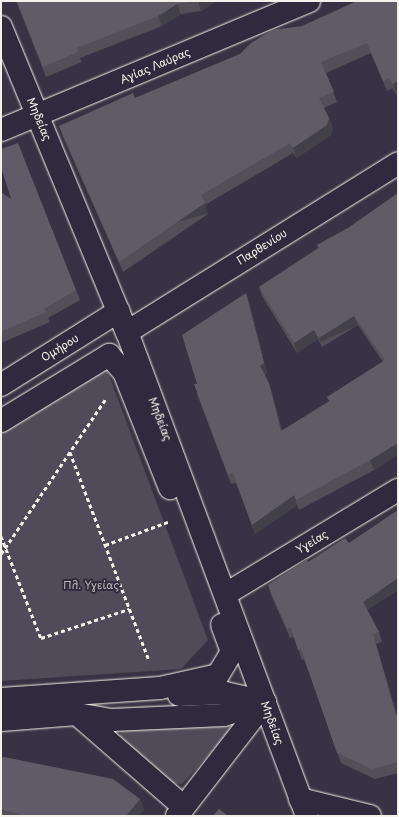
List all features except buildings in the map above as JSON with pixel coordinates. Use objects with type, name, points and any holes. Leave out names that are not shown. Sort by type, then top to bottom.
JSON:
[{"type":"street","name":"Αγίας Λαύρας","points":[[1,130],[309,1]]},
{"type":"street","name":"Μηδείας","points":[[1,27],[119,311],[226,594],[264,702],[304,808]]},
{"type":"street","name":"Παρθενίου","points":[[127,332],[398,163]]},
{"type":"street","name":"Ομήρου","points":[[1,385],[119,311]]},
{"type":"street","points":[[1,421],[109,356],[124,372],[182,517],[232,652],[218,675],[160,688],[1,699]]},
{"type":"street","name":"Υγείας","points":[[226,594],[398,490]]},
{"type":"street","points":[[1,720],[77,714],[114,698],[225,692],[264,702],[180,812],[77,714]]},
{"type":"street","points":[[304,808],[370,816]]},
{"type":"path","points":[[1,554],[124,372]]},
{"type":"path","points":[[70,452],[160,688]]},
{"type":"path","points":[[105,545],[182,517]]},
{"type":"path","points":[[1,536],[7,547],[42,638],[129,609]]},
{"type":"green space","name":"Πλ. Υγείας","points":[[101,354],[208,640],[181,669],[1,681],[1,417]]},
{"type":"green space","points":[[229,724],[231,731],[182,784],[170,783],[119,737],[122,730]]}]
